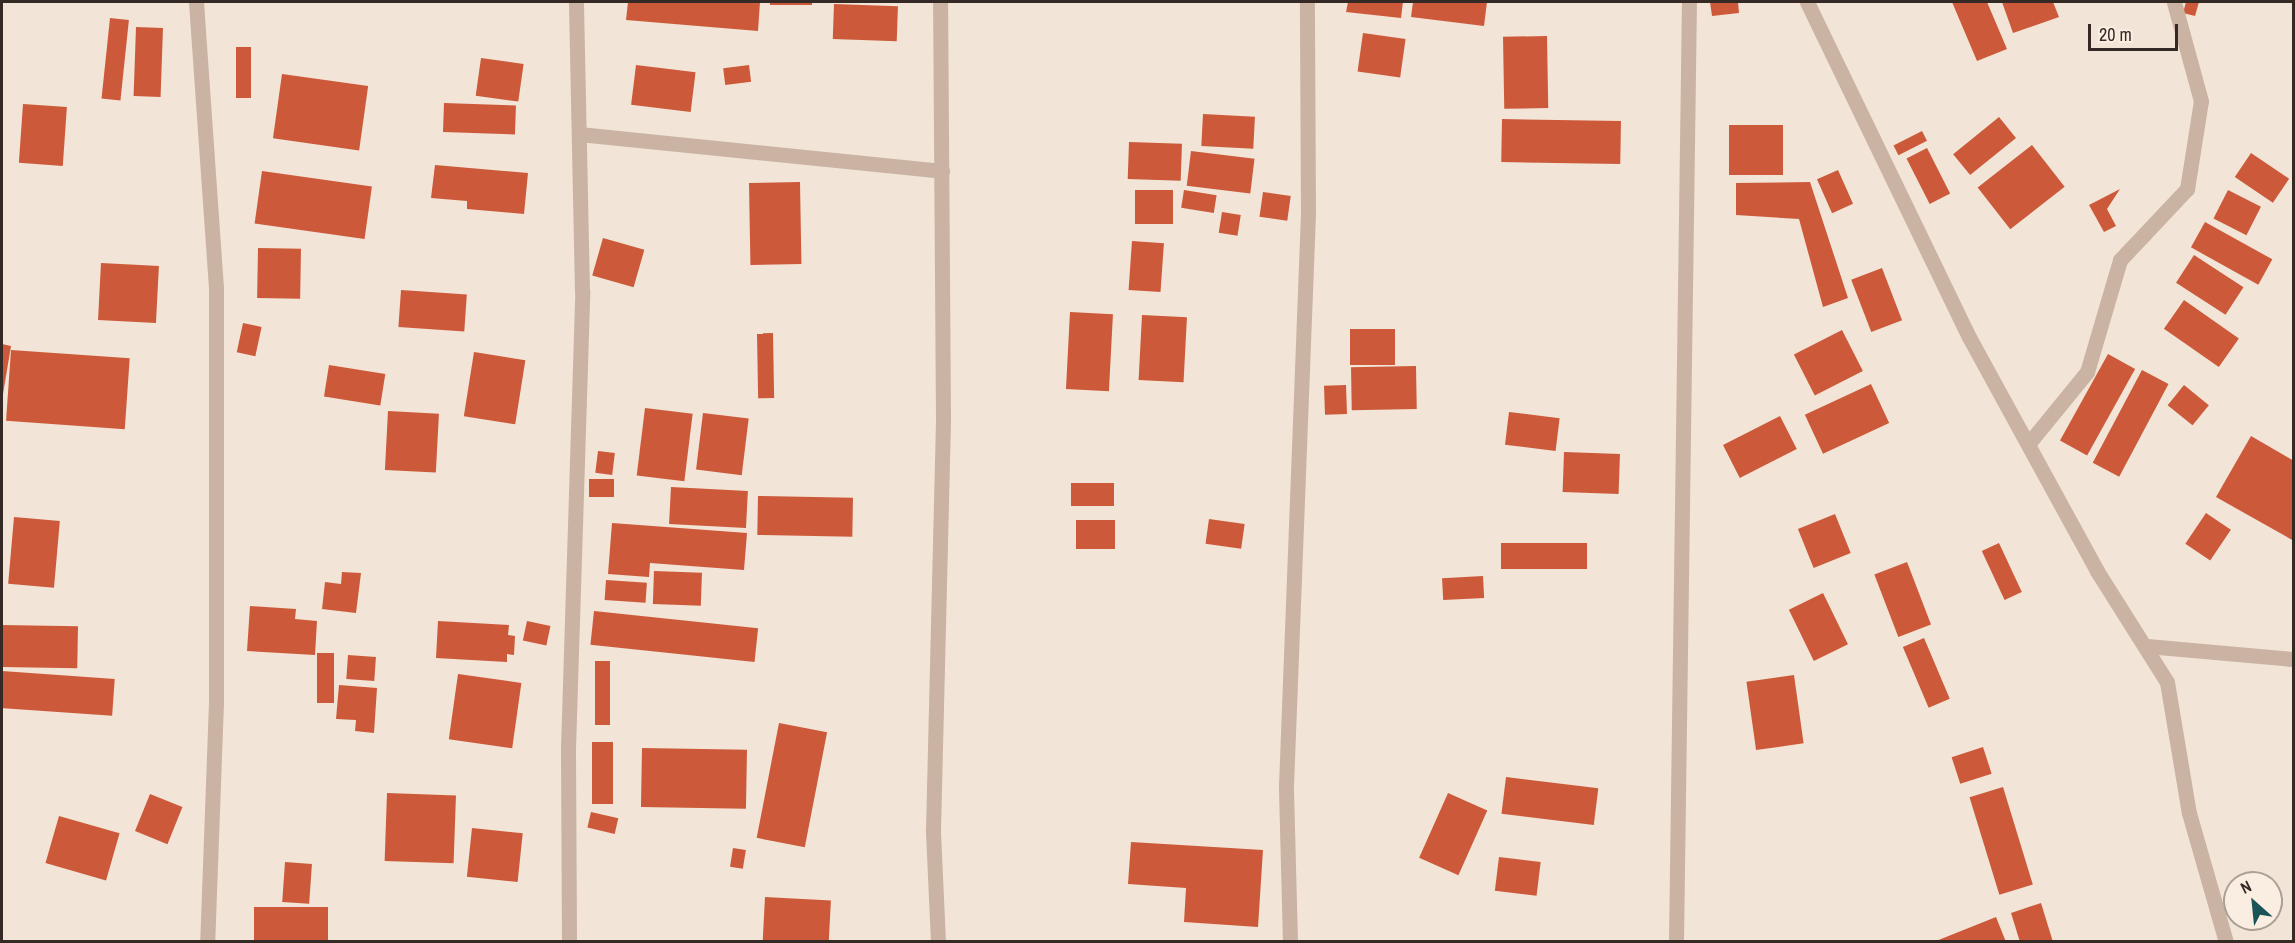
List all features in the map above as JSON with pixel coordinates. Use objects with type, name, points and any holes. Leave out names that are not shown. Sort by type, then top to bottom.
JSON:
[{"type":"street","points":[[196,2],[216,288],[216,702],[207,942]]},
{"type":"street","points":[[569,942],[568,748],[582,291],[576,2]]},
{"type":"street","points":[[938,942],[933,830],[943,419],[940,2]]},
{"type":"street","points":[[1290,942],[1286,786],[1308,214],[1307,2]]},
{"type":"street","points":[[1676,942],[1689,2]]},
{"type":"street","points":[[1807,2],[1969,337],[2030,443],[2097,571],[2147,646],[2167,682],[2189,813],[2226,942]]},
{"type":"street","points":[[2030,443],[2087,372],[2120,260],[2187,189],[2200,101],[2174,2]]},
{"type":"street","points":[[579,134],[942,171]]},
{"type":"street","points":[[2147,646],[2294,659]]},
{"type":"building","points":[[628,2],[760,2],[758,31],[626,20]]},
{"type":"building","points":[[770,2],[812,2],[812,5],[770,5]]},
{"type":"building","points":[[1348,2],[1403,2],[1401,18],[1346,12]]},
{"type":"building","points":[[1413,2],[1487,2],[1484,26],[1411,17]]},
{"type":"building","points":[[1710,2],[1738,2],[1739,13],[1712,16]]},
{"type":"building","points":[[1952,2],[1987,2],[2007,49],[1977,61]]},
{"type":"building","points":[[2002,2],[2053,2],[2059,17],[2013,33]]},
{"type":"building","points":[[2186,2],[2199,2],[2195,16],[2183,13]]},
{"type":"building","points":[[834,4],[898,6],[897,41],[833,39]]},
{"type":"building","points":[[110,18],[129,20],[120,101],[102,99]]},
{"type":"building","points":[[136,27],[163,28],[161,97],[134,96]]},
{"type":"building","points":[[1363,33],[1406,39],[1400,78],[1358,72]]},
{"type":"building","points":[[1547,36],[1548,108],[1504,109],[1503,37]]},
{"type":"building","points":[[236,47],[251,47],[251,98],[236,98]]},
{"type":"building","points":[[481,58],[524,64],[518,102],[476,96]]},
{"type":"building","points":[[636,65],[696,72],[691,112],[631,105]]},
{"type":"building","points":[[749,65],[751,82],[725,85],[723,68]]},
{"type":"building","points":[[282,74],[368,86],[359,150],[273,138]]},
{"type":"building","points":[[444,103],[516,106],[515,134],[443,132]]},
{"type":"building","points":[[23,104],[67,107],[63,166],[19,163]]},
{"type":"building","points":[[1203,114],[1255,117],[1253,149],[1201,146]]},
{"type":"building","points":[[1999,117],[2016,138],[1970,175],[1953,154]]},
{"type":"building","points":[[1502,119],[1621,121],[1620,164],[1501,162]]},
{"type":"building","points":[[1729,125],[1783,125],[1783,175],[1729,175]]},
{"type":"building","points":[[1922,131],[1927,141],[1898,155],[1893,146]]},
{"type":"building","points":[[1129,142],[1182,144],[1181,181],[1128,179]]},
{"type":"building","points":[[2032,145],[2065,187],[2010,229],[1978,187]]},
{"type":"building","points":[[1927,148],[1950,193],[1930,204],[1907,158]]},
{"type":"building","points":[[1191,151],[1255,159],[1250,194],[1187,186]]},
{"type":"building","points":[[2251,153],[2289,179],[2273,203],[2235,177]]},
{"type":"building","points":[[435,165],[528,173],[524,214],[467,209],[467,201],[431,198]]},
{"type":"building","points":[[1838,170],[1853,204],[1832,213],[1817,179]]},
{"type":"building","points":[[262,171],[372,186],[365,239],[255,223]]},
{"type":"building","points":[[800,182],[801,264],[750,265],[749,183]]},
{"type":"building","points":[[1810,182],[1848,298],[1823,307],[1799,219],[1736,215],[1736,183]]},
{"type":"building","points":[[2120,189],[2107,209],[2116,226],[2104,232],[2089,205]]},
{"type":"building","points":[[1135,190],[1173,190],[1173,224],[1135,224]]},
{"type":"building","points":[[1184,190],[1217,195],[1214,213],[1181,208]]},
{"type":"building","points":[[2228,190],[2261,207],[2246,235],[2213,219]]},
{"type":"building","points":[[1263,192],[1291,196],[1287,221],[1260,217]]},
{"type":"building","points":[[1222,212],[1241,215],[1237,236],[1219,233]]},
{"type":"building","points":[[2205,222],[2272,259],[2258,285],[2191,247]]},
{"type":"building","points":[[603,238],[644,250],[634,287],[592,275]]},
{"type":"building","points":[[1132,241],[1164,243],[1161,292],[1129,290]]},
{"type":"building","points":[[258,248],[301,249],[300,299],[257,298]]},
{"type":"building","points":[[2194,255],[2243,287],[2226,315],[2176,283]]},
{"type":"building","points":[[101,263],[159,266],[156,323],[98,320]]},
{"type":"building","points":[[1882,268],[1902,320],[1871,332],[1851,280]]},
{"type":"building","points":[[401,290],[467,295],[464,332],[398,327]]},
{"type":"building","points":[[2184,300],[2239,338],[2219,367],[2164,329]]},
{"type":"building","points":[[1070,312],[1113,314],[1109,391],[1066,389]]},
{"type":"building","points":[[1142,315],[1187,317],[1184,382],[1139,380]]},
{"type":"building","points":[[243,323],[262,327],[255,356],[237,352]]},
{"type":"building","points":[[1350,329],[1395,329],[1395,365],[1350,365]]},
{"type":"building","points":[[1842,330],[1863,371],[1815,396],[1794,355]]},
{"type":"building","points":[[757,333],[773,333],[774,398],[758,398]]},
{"type":"building","points":[[2,344],[11,346],[2,400]]},
{"type":"building","points":[[11,350],[130,358],[125,429],[6,421]]},
{"type":"building","points":[[474,352],[525,360],[515,424],[464,416]]},
{"type":"building","points":[[2108,354],[2135,369],[2087,456],[2060,441]]},
{"type":"building","points":[[329,365],[385,374],[380,406],[324,397]]},
{"type":"building","points":[[1416,366],[1417,409],[1352,410],[1351,367]]},
{"type":"building","points":[[2142,370],[2168,384],[2119,477],[2093,463]]},
{"type":"building","points":[[1871,384],[1889,423],[1823,454],[1805,415]]},
{"type":"building","points":[[1346,385],[1347,414],[1325,415],[1324,386]]},
{"type":"building","points":[[2184,385],[2209,405],[2193,425],[2168,405]]},
{"type":"building","points":[[645,408],[693,414],[684,481],[637,475]]},
{"type":"building","points":[[388,411],[439,414],[436,473],[385,470]]},
{"type":"building","points":[[1509,412],[1560,418],[1556,451],[1505,445]]},
{"type":"building","points":[[703,413],[749,419],[742,475],[696,470]]},
{"type":"building","points":[[1780,416],[1797,449],[1740,478],[1723,445]]},
{"type":"building","points":[[2251,436],[2294,461],[2294,541],[2216,497]]},
{"type":"building","points":[[598,451],[615,453],[612,475],[595,473]]},
{"type":"building","points":[[1564,452],[1620,454],[1619,494],[1563,492]]},
{"type":"building","points":[[589,479],[614,479],[614,497],[589,497]]},
{"type":"building","points":[[1071,483],[1114,483],[1114,506],[1071,506]]},
{"type":"building","points":[[671,487],[748,491],[746,528],[669,524]]},
{"type":"building","points":[[758,496],[853,498],[852,537],[757,535]]},
{"type":"building","points":[[2206,513],[2231,530],[2210,560],[2185,544]]},
{"type":"building","points":[[1835,514],[1851,553],[1814,568],[1798,529]]},
{"type":"building","points":[[14,517],[60,521],[54,588],[8,584]]},
{"type":"building","points":[[1209,519],[1245,524],[1241,549],[1206,544]]},
{"type":"building","points":[[1076,520],[1115,520],[1115,549],[1076,549]]},
{"type":"building","points":[[612,523],[747,533],[744,570],[650,563],[649,577],[608,574]]},
{"type":"building","points":[[1501,543],[1587,543],[1587,569],[1501,569]]},
{"type":"building","points":[[1999,543],[2022,592],[2005,600],[1982,551]]},
{"type":"building","points":[[1907,562],[1931,625],[1898,637],[1874,575]]},
{"type":"building","points":[[654,571],[702,573],[701,606],[653,604]]},
{"type":"building","points":[[342,572],[361,573],[356,613],[322,609],[325,582],[341,584]]},
{"type":"building","points":[[1483,576],[1484,598],[1443,600],[1442,578]]},
{"type":"building","points":[[606,580],[647,583],[646,603],[605,600]]},
{"type":"building","points":[[1823,593],[1848,644],[1814,661],[1789,610]]},
{"type":"building","points":[[250,606],[296,609],[295,619],[317,621],[315,655],[247,651]]},
{"type":"building","points":[[594,611],[758,628],[755,662],[590,645]]},
{"type":"building","points":[[438,621],[509,625],[508,635],[515,636],[514,655],[507,654],[507,662],[436,658]]},
{"type":"building","points":[[527,621],[550,626],[546,646],[523,641]]},
{"type":"building","points":[[2,625],[78,626],[77,668],[2,667]]},
{"type":"building","points":[[1924,638],[1950,699],[1929,708],[1903,647]]},
{"type":"building","points":[[317,653],[334,653],[334,703],[317,703]]},
{"type":"building","points":[[348,655],[376,657],[374,681],[346,679]]},
{"type":"building","points":[[595,661],[610,661],[610,725],[595,725]]},
{"type":"building","points":[[2,671],[115,679],[112,716],[2,708]]},
{"type":"building","points":[[458,674],[521,683],[512,748],[449,739]]},
{"type":"building","points":[[1794,675],[1804,743],[1756,750],[1746,682]]},
{"type":"building","points":[[339,685],[377,688],[374,733],[355,731],[356,720],[336,719]]},
{"type":"building","points":[[779,723],[827,732],[805,847],[757,838]]},
{"type":"building","points":[[592,742],[613,742],[613,804],[592,804]]},
{"type":"building","points":[[1983,747],[1992,774],[1960,784],[1952,757]]},
{"type":"building","points":[[642,748],[747,750],[746,809],[641,807]]},
{"type":"building","points":[[1506,777],[1598,788],[1594,825],[1501,814]]},
{"type":"building","points":[[2003,787],[2033,885],[1999,895],[1970,797]]},
{"type":"building","points":[[387,793],[456,795],[454,863],[385,861]]},
{"type":"building","points":[[1448,793],[1487,810],[1458,875],[1419,858]]},
{"type":"building","points":[[150,794],[182,807],[167,844],[135,831]]},
{"type":"building","points":[[591,812],[618,818],[615,834],[587,828]]},
{"type":"building","points":[[59,816],[120,833],[106,880],[45,863]]},
{"type":"building","points":[[472,828],[523,833],[518,882],[467,877]]},
{"type":"building","points":[[1131,842],[1263,850],[1258,927],[1184,922],[1186,888],[1128,884]]},
{"type":"building","points":[[733,848],[746,850],[743,869],[730,867]]},
{"type":"building","points":[[1499,857],[1541,862],[1537,896],[1495,891]]},
{"type":"building","points":[[285,862],[312,864],[309,904],[282,902]]},
{"type":"building","points":[[765,897],[831,900],[829,942],[763,941]]},
{"type":"building","points":[[2041,903],[2053,942],[2020,942],[2011,913]]},
{"type":"building","points":[[254,907],[328,907],[328,942],[254,942]]},
{"type":"building","points":[[1996,917],[2006,942],[1936,942],[1936,941]]}]
